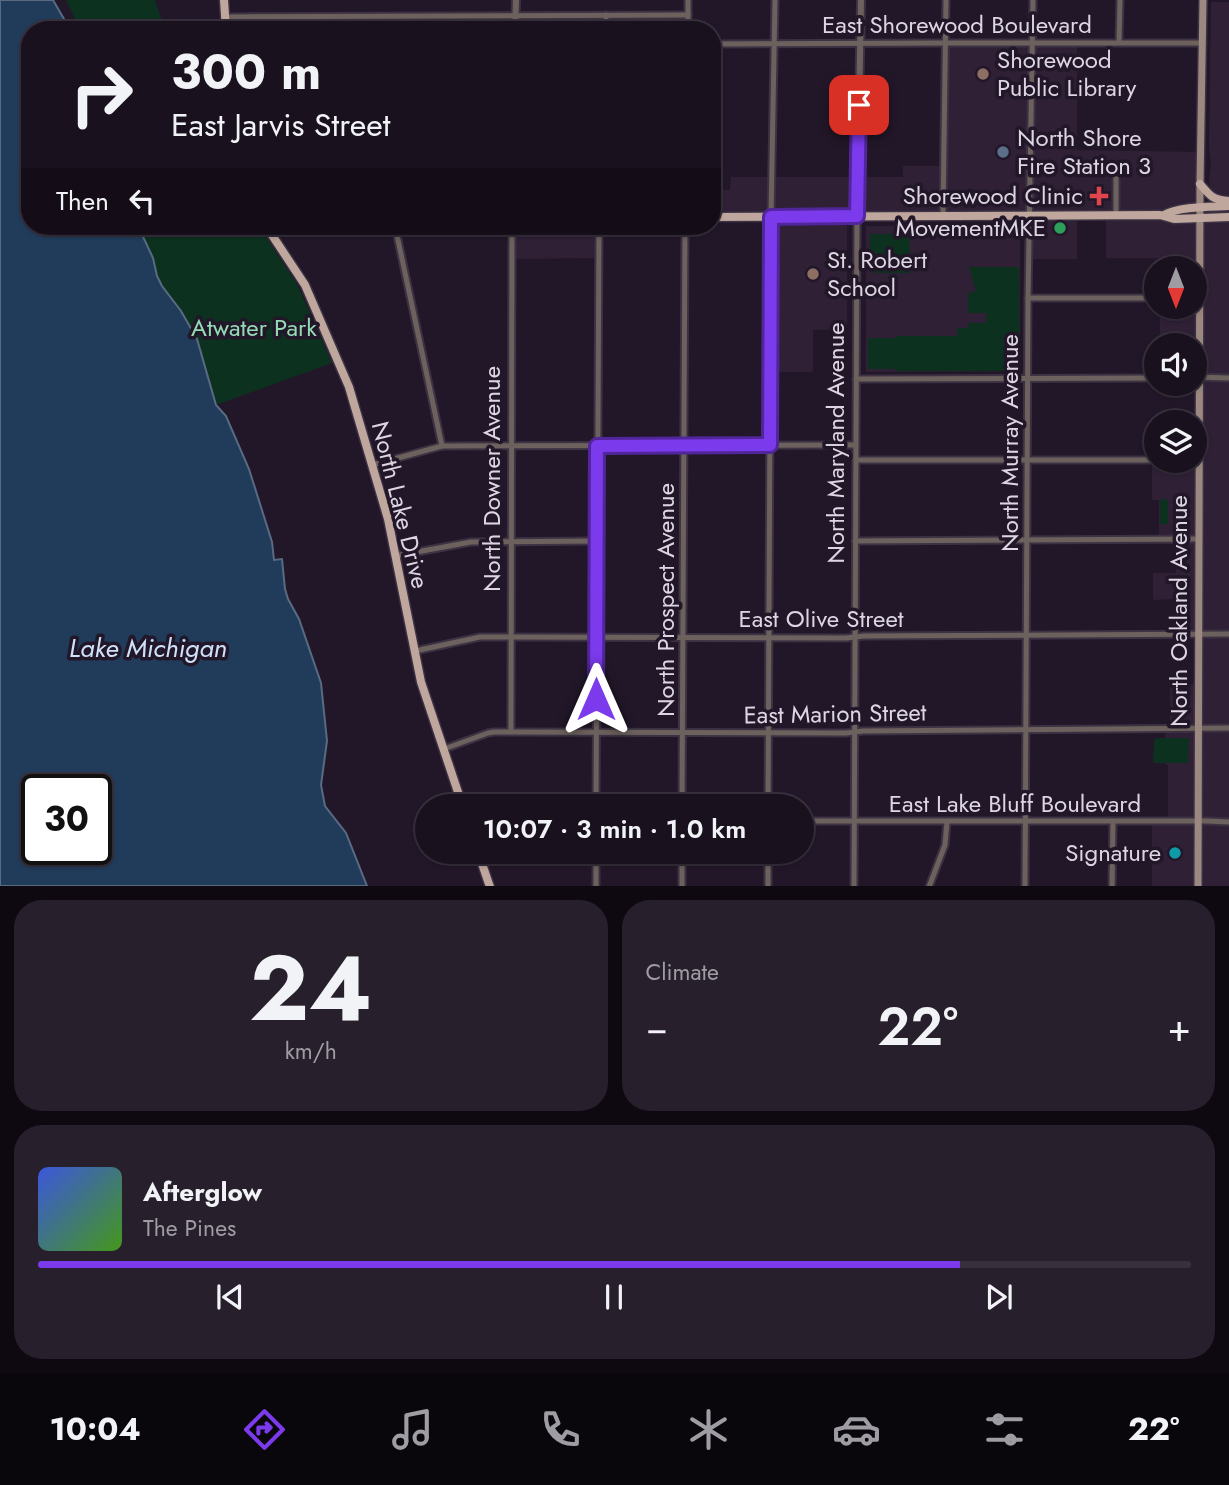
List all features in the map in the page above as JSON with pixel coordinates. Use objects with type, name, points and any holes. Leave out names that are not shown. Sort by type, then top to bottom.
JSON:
[{"type":"main road","points":[[224,0],[225,21]]},
{"type":"main road","name":"North Oakland Avenue","points":[[1199,256],[1203,0]]},
{"type":"main road","points":[[1200,184],[1209,196],[1229,201]]},
{"type":"main road","points":[[1164,215],[1200,207],[1229,206]]},
{"type":"main road","points":[[721,217],[1229,217]]},
{"type":"main road","name":"North Lake Drive","points":[[272,235],[305,285],[345,375],[388,519],[422,682],[459,794]]},
{"type":"main road","name":"North Oakland Avenue","points":[[1197,473],[1198,886]]},
{"type":"main road","points":[[482,864],[490,886]]},
{"type":"street","points":[[516,0],[516,21]]},
{"type":"street","points":[[688,0],[688,21]]},
{"type":"street","points":[[768,794],[771,217],[775,0]]},
{"type":"street","name":"North Maryland Avenue","points":[[854,886],[855,445],[861,0]]},
{"type":"street","points":[[943,215],[946,0]]},
{"type":"street","name":"North Murray Avenue","points":[[1025,886],[1027,379],[1033,0]]},
{"type":"street","points":[[1119,42],[1120,0]]},
{"type":"street","points":[[606,15],[606,21]]},
{"type":"street","points":[[225,18],[688,15]]},
{"type":"street","name":"East Shorewood Boulevard","points":[[721,44],[1203,43]]},
{"type":"street","points":[[1116,177],[1116,216]]},
{"type":"street","points":[[397,235],[442,446]]},
{"type":"street","name":"North Downer Avenue","points":[[511,732],[512,235]]},
{"type":"street","points":[[596,794],[599,235]]},
{"type":"street","name":"North Prospect Avenue","points":[[682,794],[685,235]]},
{"type":"street","points":[[1028,298],[1144,298]]},
{"type":"street","points":[[1207,377],[1229,377]]},
{"type":"street","points":[[856,379],[1144,378]]},
{"type":"street","points":[[372,465],[442,446],[855,445]]},
{"type":"street","points":[[856,460],[1144,460]]},
{"type":"street","points":[[855,541],[1199,539]]},
{"type":"street","points":[[395,556],[471,542],[597,541]]},
{"type":"street","name":"East Olive Street","points":[[415,651],[480,637],[1229,635]]},
{"type":"street","name":"East Marion Street","points":[[444,749],[488,733],[511,732],[1229,729]]},
{"type":"street","name":"East Lake Bluff Boulevard","points":[[814,821],[1229,822]]},
{"type":"street","points":[[929,886],[945,845],[947,822]]},
{"type":"street","points":[[1112,886],[1113,822]]},
{"type":"street","points":[[596,864],[596,886]]},
{"type":"street","points":[[682,864],[682,886]]},
{"type":"street","points":[[768,864],[768,886]]},
{"type":"shaded area","points":[[1211,2],[1229,2],[1229,198],[1219,197],[1211,191],[1209,181]]},
{"type":"shaded area","points":[[945,43],[1077,43],[1077,150],[1200,152],[1200,212],[1229,210],[1229,886],[1152,886],[1152,822],[1168,821],[1165,729],[1170,729],[1170,684],[1198,684],[1198,635],[1174,635],[1174,599],[1153,600],[1153,573],[1176,573],[1176,540],[1159,540],[1159,500],[1152,500],[1152,473],[1207,473],[1207,410],[1199,410],[1200,396],[1207,396],[1207,333],[1160,333],[1160,319],[1208,318],[1208,256],[1106,258],[1106,216],[1077,216],[1077,259],[1028,259],[1029,215],[721,217],[721,190],[730,190],[731,177],[903,177],[903,166],[943,166]]},
{"type":"shaded area","name":"St. Robert School","points":[[779,226],[847,226],[847,329],[813,330],[813,372],[779,372]]},
{"type":"shaded area","points":[[866,226],[1020,226],[1020,371],[866,372]]},
{"type":"shaded area","points":[[512,235],[600,235],[599,258],[512,259]]},
{"type":"green space","points":[[66,0],[155,0],[162,21],[75,21]]},
{"type":"green space","points":[[870,234],[910,234],[910,273],[874,273],[870,268]]},
{"type":"green space","name":"Atwater Park","points":[[142,235],[265,235],[298,286],[332,363],[216,405],[197,339],[162,286]]},
{"type":"green space","points":[[969,267],[1019,269],[1020,371],[868,369],[868,338],[957,336],[957,328],[968,328],[968,323],[986,323],[986,313],[968,313],[968,293],[976,291]]},
{"type":"green space","points":[[1160,499],[1168,500],[1168,524],[1160,524]]},
{"type":"green space","points":[[1156,738],[1189,738],[1188,763],[1153,763]]},
{"type":"water","name":"Lake Michigan","points":[[0,0],[53,0],[65,21],[21,21],[21,235],[142,235],[162,286],[197,339],[216,405],[226,416],[249,469],[272,542],[274,560],[282,559],[288,599],[299,619],[321,683],[327,741],[321,785],[325,806],[346,833],[367,886],[0,886]]},
{"type":"place","name":"Shorewood Public Library","points":[[983,74]]},
{"type":"place","name":"North Shore Fire Station 3","points":[[1003,152]]},
{"type":"place","name":"Shorewood Clinic","points":[[1099,196]]},
{"type":"place","name":"MovementMKE","points":[[1060,228]]},
{"type":"place","name":"St. Robert School","points":[[813,274]]},
{"type":"place","name":"Signature","points":[[1175,853]]},
{"type":"route","points":[[596,699],[597,446],[770,445],[771,217],[857,216],[859,105]]}]
